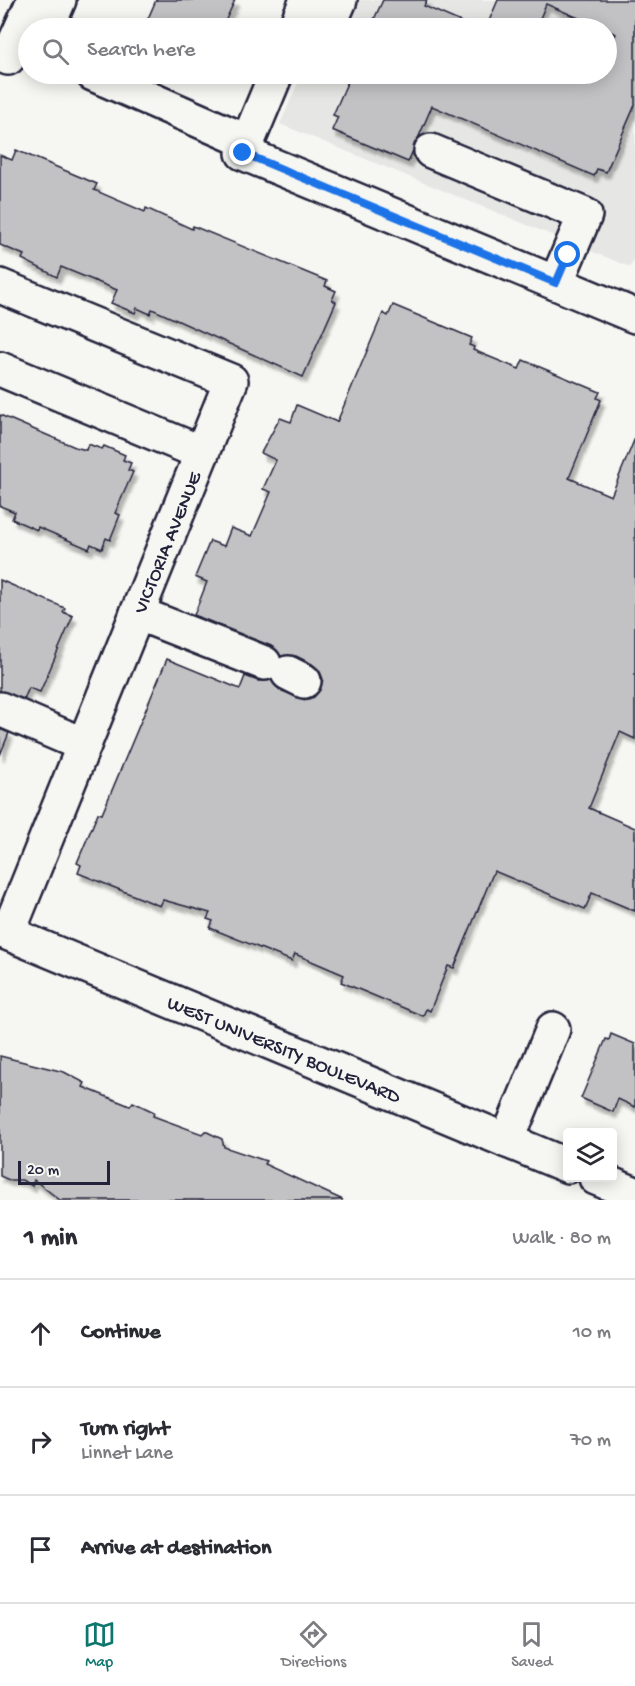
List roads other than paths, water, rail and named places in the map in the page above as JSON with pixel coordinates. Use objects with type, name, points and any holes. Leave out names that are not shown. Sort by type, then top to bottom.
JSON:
[{"type":"street","points":[[26,18],[34,0]]},
{"type":"street","points":[[51,18],[59,0]]},
{"type":"street","points":[[300,18],[308,0]]},
{"type":"street","points":[[332,18],[340,0]]},
{"type":"street","points":[[0,54],[8,58],[18,36]]},
{"type":"street","points":[[114,84],[244,147],[635,316]]},
{"type":"street","points":[[244,147],[272,84]]},
{"type":"street","points":[[431,151],[585,215],[556,283]]},
{"type":"street","name":"VICTORIA AVENUE","points":[[0,286],[231,381],[84,745],[4,932]]},
{"type":"street","points":[[0,369],[202,453]]},
{"type":"street","points":[[137,613],[285,672]]},
{"type":"street","points":[[0,709],[84,745]]},
{"type":"street","name":"WEST UNIVERSITY BOULEVARD","points":[[4,932],[563,1164]]},
{"type":"street","points":[[507,1141],[553,1029]]},
{"type":"street","points":[[606,1182],[635,1194]]}]
